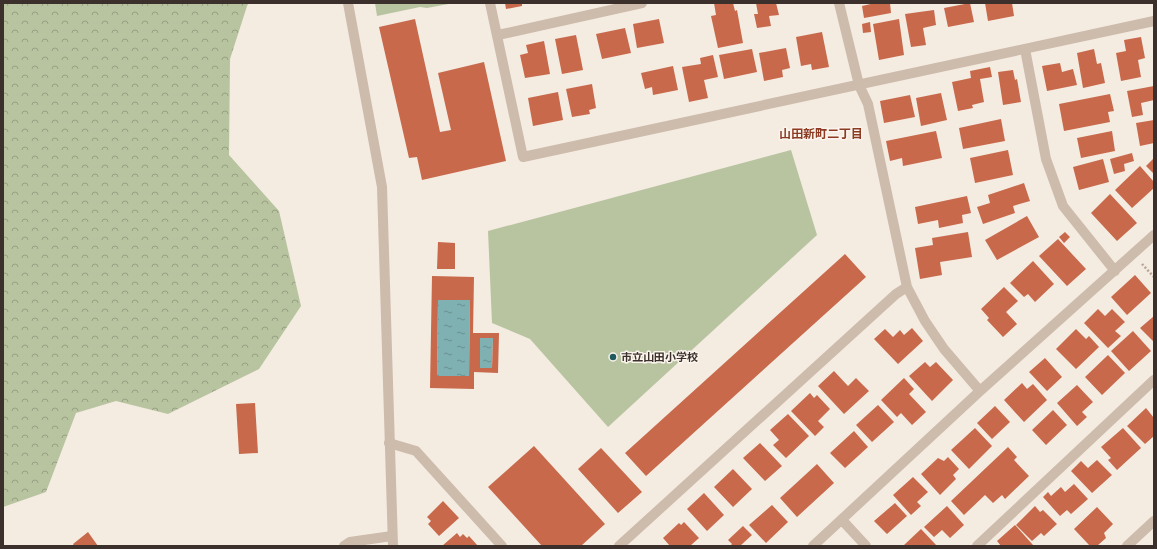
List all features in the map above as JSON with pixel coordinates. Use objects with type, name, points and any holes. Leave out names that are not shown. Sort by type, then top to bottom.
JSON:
[{"type":"street","points":[[344,546],[350,542],[392,541],[382,187],[348,3]]},
{"type":"street","points":[[490,3],[523,157],[1154,21]]},
{"type":"street","points":[[498,36],[642,3]]},
{"type":"street","points":[[839,3],[859,84],[868,104],[908,287],[925,322],[944,349],[980,392]]},
{"type":"street","points":[[1025,49],[1046,159],[1063,206],[1116,270]]},
{"type":"street","points":[[813,546],[980,392],[1154,235]]},
{"type":"street","points":[[619,546],[896,294],[908,287]]},
{"type":"street","points":[[977,546],[1154,380]]},
{"type":"street","points":[[389,443],[416,451],[502,546]]},
{"type":"street","points":[[842,520],[866,546]]},
{"type":"street","points":[[1127,546],[1154,521]]},
{"type":"path","points":[[1141,263],[1154,277]]},
{"type":"green space","points":[[3,3],[248,3],[230,59],[229,155],[279,211],[301,306],[259,369],[168,414],[116,401],[76,413],[46,492],[3,507]]},
{"type":"green space","points":[[375,3],[454,3],[427,8],[420,7],[377,16]]},
{"type":"green space","points":[[791,150],[817,235],[608,427],[530,339],[492,323],[488,231]]},
{"type":"water","points":[[438,300],[470,300],[469,376],[437,376]]},
{"type":"water","points":[[480,338],[493,338],[492,368],[480,368]]},
{"type":"building","points":[[505,3],[522,3],[522,6],[506,9]]},
{"type":"building","points":[[714,3],[733,3],[735,11],[737,10],[743,43],[718,48],[711,16],[716,15]]},
{"type":"building","points":[[756,3],[776,3],[779,15],[769,16],[771,26],[757,28],[754,14],[758,14]]},
{"type":"building","points":[[875,3],[890,3],[891,13],[864,18],[862,6]]},
{"type":"building","points":[[970,3],[974,22],[948,27],[944,8]]},
{"type":"building","points":[[985,3],[1012,3],[1014,16],[988,21]]},
{"type":"building","points":[[934,10],[936,25],[923,28],[926,45],[911,47],[905,14]]},
{"type":"building","points":[[415,19],[440,132],[451,130],[438,73],[484,62],[506,161],[422,180],[417,157],[409,158],[379,27]]},
{"type":"building","points":[[659,19],[664,43],[637,48],[633,24]]},
{"type":"building","points":[[899,19],[904,55],[879,60],[873,24]]},
{"type":"building","points":[[870,22],[871,32],[863,33],[862,24]]},
{"type":"building","points":[[625,28],[631,53],[602,59],[596,34]]},
{"type":"building","points":[[822,32],[829,67],[812,70],[811,64],[801,66],[796,37]]},
{"type":"building","points":[[576,35],[583,70],[562,74],[555,39]]},
{"type":"building","points":[[1141,37],[1145,58],[1138,60],[1141,77],[1121,81],[1116,53],[1126,51],[1124,40]]},
{"type":"building","points":[[544,41],[550,74],[525,78],[520,55],[528,53],[526,45]]},
{"type":"building","points":[[786,48],[790,68],[782,70],[783,77],[764,81],[759,53]]},
{"type":"building","points":[[752,49],[757,72],[724,79],[719,55]]},
{"type":"building","points":[[1094,49],[1097,64],[1101,63],[1105,83],[1083,88],[1077,53]]},
{"type":"building","points":[[713,55],[718,77],[704,80],[708,98],[689,102],[682,67],[701,64],[700,58]]},
{"type":"building","points":[[1060,63],[1062,72],[1073,69],[1077,85],[1047,91],[1042,66]]},
{"type":"building","points":[[673,66],[678,90],[653,95],[652,87],[645,89],[641,73]]},
{"type":"building","points":[[990,67],[992,77],[980,79],[984,102],[972,105],[973,108],[958,111],[952,82],[971,78],[970,71]]},
{"type":"building","points":[[1013,70],[1015,80],[1017,79],[1021,102],[1003,105],[998,72]]},
{"type":"building","points":[[592,84],[596,108],[589,110],[590,114],[572,117],[566,89]]},
{"type":"building","points":[[1154,86],[1154,100],[1141,103],[1143,115],[1132,117],[1127,91]]},
{"type":"building","points":[[558,92],[563,120],[533,126],[528,98]]},
{"type":"building","points":[[941,93],[947,120],[921,126],[916,98]]},
{"type":"building","points":[[1110,94],[1114,111],[1108,112],[1110,122],[1064,131],[1059,104]]},
{"type":"building","points":[[910,95],[915,117],[884,123],[880,101]]},
{"type":"building","points":[[1001,119],[1005,141],[963,149],[959,128]]},
{"type":"building","points":[[1154,120],[1154,143],[1140,146],[1136,123]]},
{"type":"building","points":[[936,131],[942,158],[903,166],[902,158],[890,161],[886,141]]},
{"type":"building","points":[[1112,131],[1115,151],[1081,158],[1077,138]]},
{"type":"building","points":[[1008,150],[1013,175],[975,183],[970,158]]},
{"type":"building","points":[[1132,153],[1134,161],[1124,164],[1125,171],[1114,174],[1110,159]]},
{"type":"building","points":[[1154,158],[1154,174],[1146,166]]},
{"type":"building","points":[[1103,159],[1109,182],[1079,190],[1073,167]]},
{"type":"building","points":[[1140,166],[1154,182],[1154,188],[1132,208],[1115,190]]},
{"type":"building","points":[[1024,183],[1030,201],[1013,206],[1015,213],[983,224],[977,207],[990,203],[988,195]]},
{"type":"building","points":[[1110,194],[1137,223],[1117,241],[1091,213]]},
{"type":"building","points":[[967,196],[971,213],[962,215],[963,223],[939,228],[938,220],[918,224],[915,207]]},
{"type":"building","points":[[1027,216],[1039,237],[997,260],[985,240]]},
{"type":"building","points":[[968,232],[972,257],[940,262],[942,275],[920,279],[915,248],[933,245],[932,238]]},
{"type":"building","points":[[1065,232],[1070,237],[1064,243],[1059,237]]},
{"type":"building","points":[[1058,239],[1086,269],[1067,286],[1039,256]]},
{"type":"building","points":[[438,242],[455,243],[455,269],[437,269]]},
{"type":"building","points":[[845,254],[866,277],[646,476],[625,453]]},
{"type":"building","points":[[1033,261],[1054,284],[1035,302],[1028,294],[1024,297],[1010,283]]},
{"type":"building","points":[[1135,275],[1151,293],[1127,315],[1111,297]]},
{"type":"building","points":[[432,276],[474,277],[473,333],[499,333],[498,373],[474,372],[474,389],[430,388]],"holes":[[[438,300],[470,300],[469,376],[437,376]],[[480,338],[493,338],[492,368],[480,368]]]},
{"type":"building","points":[[1004,287],[1018,301],[1006,312],[1017,324],[1003,337],[987,320],[989,318],[981,309]]},
{"type":"building","points":[[1098,309],[1105,316],[1112,309],[1125,322],[1115,331],[1121,336],[1108,348],[1084,323]]},
{"type":"building","points":[[1154,316],[1154,342],[1140,328]]},
{"type":"building","points":[[912,328],[923,341],[898,364],[874,339],[885,329],[893,337],[900,330],[904,335]]},
{"type":"building","points":[[1076,329],[1086,339],[1089,336],[1099,347],[1076,369],[1056,349]]},
{"type":"building","points":[[1133,331],[1151,351],[1129,371],[1111,351]]},
{"type":"building","points":[[1108,355],[1125,373],[1102,395],[1085,377]]},
{"type":"building","points":[[1045,358],[1062,377],[1047,391],[1029,372]]},
{"type":"building","points":[[925,362],[930,367],[936,362],[953,380],[932,401],[909,376]]},
{"type":"building","points":[[834,371],[848,386],[856,378],[869,391],[844,414],[818,386]]},
{"type":"building","points":[[904,378],[914,389],[909,394],[926,412],[912,425],[901,413],[897,417],[881,400]]},
{"type":"building","points":[[1022,383],[1027,389],[1033,384],[1047,400],[1024,422],[1004,400]]},
{"type":"building","points":[[1077,385],[1093,402],[1082,412],[1087,417],[1077,426],[1057,403]]},
{"type":"building","points":[[810,393],[814,398],[817,395],[830,409],[818,421],[824,427],[815,436],[791,411]]},
{"type":"building","points":[[255,403],[258,453],[239,454],[236,404]]},
{"type":"building","points":[[878,405],[894,422],[872,442],[856,425]]},
{"type":"building","points":[[995,406],[1010,422],[992,439],[977,423]]},
{"type":"building","points":[[1146,408],[1154,418],[1154,436],[1145,444],[1127,426]]},
{"type":"building","points":[[1053,410],[1067,425],[1046,445],[1032,430]]},
{"type":"building","points":[[788,414],[809,436],[786,458],[773,445],[779,440],[770,430]]},
{"type":"building","points":[[975,428],[992,446],[969,469],[951,450]]},
{"type":"building","points":[[1123,428],[1141,448],[1117,470],[1108,460],[1111,458],[1101,447]]},
{"type":"building","points":[[854,431],[868,447],[845,468],[830,453]]},
{"type":"building","points":[[760,443],[782,466],[765,481],[743,458]]},
{"type":"building","points":[[534,446],[605,524],[581,546],[542,546],[488,487]]},
{"type":"building","points":[[1008,447],[1017,457],[1014,460],[1029,476],[1005,499],[1002,495],[993,503],[985,495],[964,515],[951,501]]},
{"type":"building","points":[[601,448],[642,492],[618,513],[578,469]]},
{"type":"building","points":[[948,457],[959,469],[953,475],[956,479],[940,495],[921,474],[938,458],[944,461]]},
{"type":"building","points":[[1097,460],[1112,475],[1092,493],[1071,471],[1081,461],[1088,468]]},
{"type":"building","points":[[817,464],[834,483],[797,517],[780,498]]},
{"type":"building","points":[[733,469],[752,489],[733,507],[714,487]]},
{"type":"building","points":[[913,477],[928,492],[917,502],[921,506],[911,515],[893,495]]},
{"type":"building","points":[[1074,484],[1088,499],[1071,514],[1067,510],[1060,516],[1043,497],[1048,492],[1051,496],[1061,487],[1065,492]]},
{"type":"building","points":[[704,493],[724,515],[707,531],[687,509]]},
{"type":"building","points":[[443,501],[459,518],[439,536],[428,524],[431,521],[427,517]]},
{"type":"building","points":[[895,503],[907,516],[887,534],[874,521]]},
{"type":"building","points":[[772,505],[788,522],[766,543],[749,525]]},
{"type":"building","points":[[947,506],[964,525],[950,538],[942,530],[934,537],[924,527]]},
{"type":"building","points":[[1035,506],[1040,512],[1043,510],[1057,524],[1044,536],[1041,533],[1032,541],[1016,525]]},
{"type":"building","points":[[1097,507],[1113,524],[1104,533],[1106,538],[1097,546],[1090,546],[1074,529]]},
{"type":"building","points":[[684,522],[699,538],[690,546],[670,546],[663,538],[679,523],[681,525]]},
{"type":"building","points":[[1015,525],[1033,545],[1032,546],[1001,546],[997,541]]},
{"type":"building","points":[[743,526],[752,535],[740,546],[730,546],[732,544],[728,540]]},
{"type":"building","points":[[921,529],[937,546],[903,546]]},
{"type":"building","points":[[88,532],[98,546],[74,546],[73,544]]},
{"type":"building","points":[[457,533],[460,537],[463,534],[467,538],[469,536],[478,546],[442,546]]},
{"type":"place","name":"市立山田小学校","points":[[613,357]]},
{"type":"district","name":"山田新町二丁目","points":[[821,134]]}]
